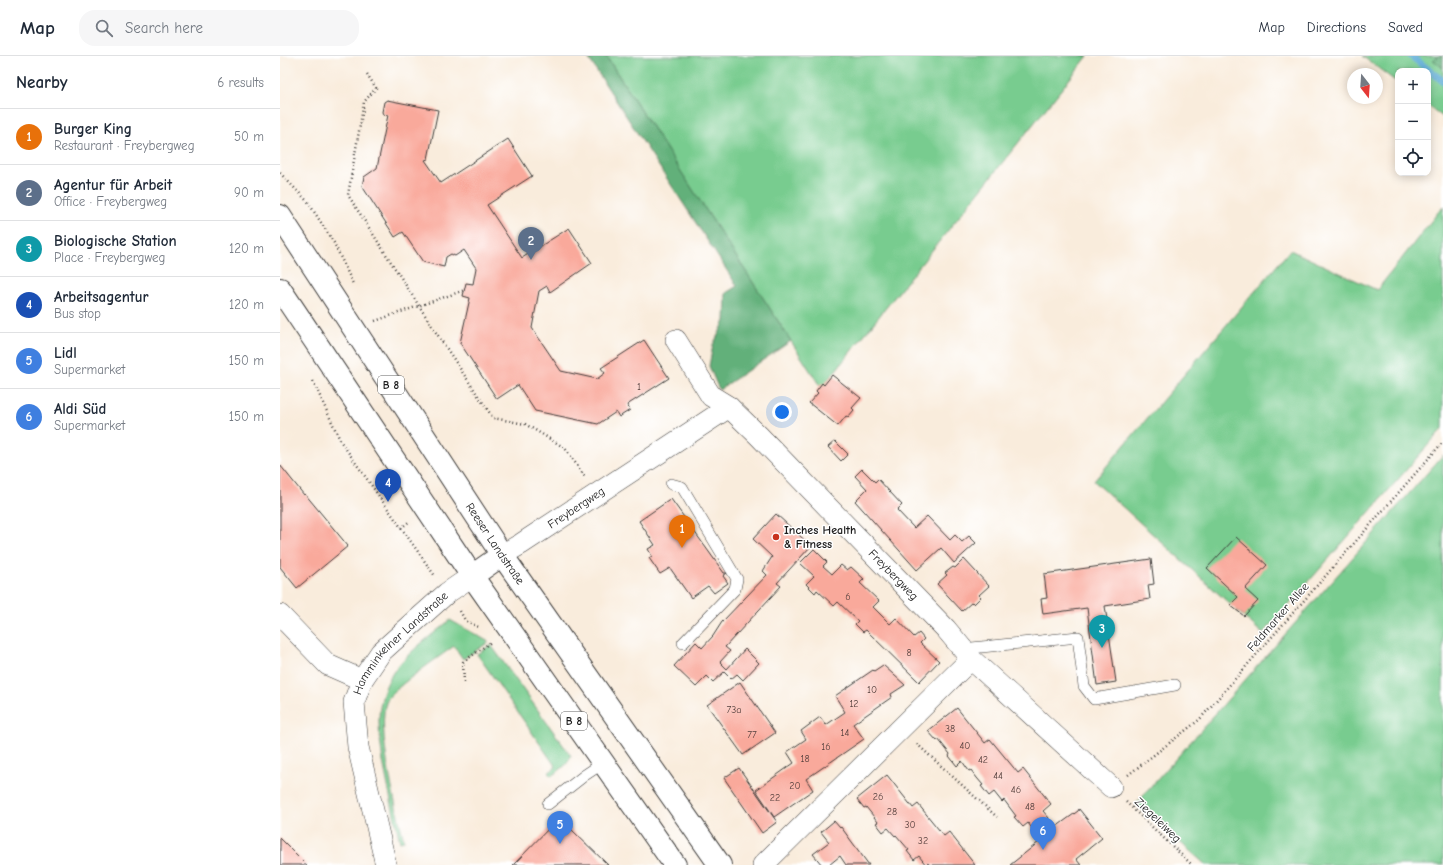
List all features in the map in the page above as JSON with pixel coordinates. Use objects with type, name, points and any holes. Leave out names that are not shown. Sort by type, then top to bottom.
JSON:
[{"type":"main road","name":"Reeser Landstraße","points":[[280,216],[502,554],[720,865]]},
{"type":"main road","name":"B 8","points":[[280,289],[472,576],[675,865]]},
{"type":"main road","points":[[472,576],[502,554]]},
{"type":"street","name":"Freybergweg","points":[[676,340],[711,396],[729,407],[946,629],[967,654],[1111,787]]},
{"type":"street","name":"Freybergweg","points":[[502,554],[521,544],[729,407]]},
{"type":"street","name":"Hamminkelner Landstraße","points":[[386,865],[358,747],[354,702],[362,680],[381,652],[447,593],[472,576]]},
{"type":"street","points":[[280,615],[328,665],[362,680]]},
{"type":"street","points":[[763,865],[900,728],[967,654]]},
{"type":"lane","points":[[672,484],[682,487],[737,579],[734,589],[683,643]]},
{"type":"lane","points":[[967,654],[1078,636],[1084,686],[1094,699],[1175,685]]},
{"type":"lane","points":[[548,804],[603,763]]},
{"type":"path","points":[[367,74],[376,88],[364,102],[348,194],[493,418],[526,424],[565,448],[597,493]]},
{"type":"path","points":[[280,173],[308,202],[334,243],[354,286]]},
{"type":"path","points":[[371,322],[465,290]]},
{"type":"path","name":"Feldmarker Allee","points":[[1111,787],[1199,720],[1443,442]]},
{"type":"path","points":[[464,682],[463,662],[495,640]]},
{"type":"path","points":[[900,728],[997,817]]},
{"type":"path","name":"Ziegeleiweg","points":[[1111,787],[1192,865]]},
{"type":"green space","points":[[587,56],[606,56],[791,341],[719,390],[709,366],[713,345],[725,321],[726,293],[737,286]]},
{"type":"green space","points":[[606,56],[1088,56],[824,385],[820,386]]},
{"type":"green space","points":[[1362,56],[1438,56],[1434,60],[1443,68],[1443,117],[1431,108],[1431,68],[1395,68],[1395,81],[1383,72],[1383,68],[1378,68]]},
{"type":"green space","points":[[1438,56],[1443,56],[1443,68],[1433,60]]},
{"type":"green space","points":[[1443,206],[1443,428],[1263,634],[1094,481],[1290,250],[1377,290]]},
{"type":"green space","points":[[1443,455],[1443,865],[1206,865],[1136,804]]},
{"type":"green space","points":[[450,620],[489,642],[463,659],[454,646],[398,688],[387,700],[384,713],[385,748],[388,769],[404,841],[400,842],[383,761],[379,731],[380,707],[386,686],[397,667],[416,648]]},
{"type":"green space","points":[[491,645],[571,756],[560,770],[551,776],[548,773],[556,767],[477,654]]},
{"type":"building","points":[[387,100],[438,110],[428,159],[425,160],[441,183],[508,139],[532,176],[487,205],[522,258],[569,228],[592,263],[550,292],[547,286],[539,291],[532,328],[561,371],[597,379],[605,373],[601,368],[644,340],[669,378],[627,405],[630,410],[619,417],[616,412],[598,424],[535,411],[518,385],[497,399],[460,343],[470,298],[463,296],[466,283],[473,284],[476,268],[464,250],[455,256],[451,254],[446,257],[444,267],[423,262],[403,232],[395,237],[362,186],[364,177],[377,168],[388,115],[383,114],[382,112],[384,102]]},
{"type":"building","points":[[832,375],[861,398],[852,408],[854,410],[848,417],[846,416],[838,426],[809,403],[818,393],[816,391],[822,383],[824,385]]},
{"type":"building","points":[[835,441],[848,454],[841,461],[828,447]]},
{"type":"building","points":[[280,465],[348,546],[297,588],[280,567]]},
{"type":"building","points":[[862,469],[875,482],[878,479],[902,505],[897,510],[914,528],[927,516],[950,540],[955,535],[962,542],[969,536],[976,543],[954,563],[941,548],[917,570],[855,501],[867,489],[855,476]]},
{"type":"building","points":[[671,499],[724,573],[727,573],[723,576],[728,583],[714,593],[708,586],[691,598],[670,568],[660,574],[649,558],[652,556],[648,549],[655,545],[639,521]]},
{"type":"building","points":[[776,514],[811,546],[777,583],[781,586],[725,647],[730,651],[720,662],[727,669],[745,649],[759,663],[743,680],[737,674],[731,679],[724,672],[713,682],[707,676],[696,687],[674,666],[696,642],[702,648],[713,636],[722,622],[767,575],[763,571],[772,557],[753,539]]},
{"type":"building","points":[[1236,537],[1267,565],[1245,589],[1258,601],[1244,616],[1230,605],[1238,597],[1207,568]]},
{"type":"building","points":[[814,549],[827,562],[823,566],[832,574],[841,565],[847,570],[851,567],[864,579],[860,583],[879,601],[873,607],[890,624],[896,618],[914,637],[919,633],[924,639],[920,643],[939,661],[919,682],[866,630],[863,632],[855,624],[858,621],[838,602],[834,606],[817,590],[815,593],[806,584],[814,576],[800,563]]},
{"type":"building","points":[[964,559],[989,586],[979,595],[981,597],[974,604],[972,602],[962,611],[937,584],[947,575],[945,573],[953,567],[955,568]]},
{"type":"building","points":[[1151,559],[1154,584],[1148,585],[1150,599],[1105,606],[1116,682],[1097,685],[1087,608],[1043,614],[1041,599],[1047,598],[1044,574]]},
{"type":"building","points":[[883,665],[905,685],[891,694],[892,697],[853,724],[864,739],[806,779],[813,790],[774,817],[756,790],[794,763],[787,752],[806,739],[801,731],[820,717],[826,725],[845,712],[835,696],[873,670],[874,671]]},
{"type":"building","points":[[740,682],[775,733],[743,755],[707,705]]},
{"type":"building","points":[[957,708],[985,743],[990,739],[1018,773],[1023,769],[1051,804],[1043,811],[1049,818],[1034,831],[1028,823],[1023,827],[1014,817],[1016,816],[1004,800],[1002,802],[994,792],[989,796],[981,786],[983,785],[971,770],[969,771],[962,761],[957,766],[938,739],[937,741],[928,731]]},
{"type":"building","points":[[739,768],[777,822],[762,833],[724,778]]},
{"type":"building","points":[[887,775],[913,808],[918,804],[944,836],[949,832],[975,865],[929,865],[928,863],[926,865],[919,856],[914,860],[907,851],[909,850],[888,828],[883,832],[876,823],[878,822],[866,807],[864,808],[857,799]]},
{"type":"building","points":[[1079,809],[1102,838],[1076,859],[1081,865],[1010,865],[1078,811]]},
{"type":"building","points":[[559,818],[571,829],[608,865],[513,865]]},
{"type":"building","points":[[834,821],[840,828],[841,827],[869,865],[846,865],[840,856],[829,865],[822,865],[813,854],[829,842],[821,832]]},
{"type":"building","points":[[280,838],[307,865],[280,865]]},
{"type":"waterway","points":[[1411,56],[1443,81]]},
{"type":"place","name":"Agentur für Arbeit","points":[[531,260]]},
{"type":"place","name":"Arbeitsagentur","points":[[388,502]]},
{"type":"place","name":"Inches Health & Fitness","points":[[776,537]]},
{"type":"place","name":"Burger King","points":[[682,548]]},
{"type":"place","name":"Biologische Station","points":[[1102,648]]},
{"type":"place","name":"Lidl","points":[[560,844]]},
{"type":"place","name":"Aldi Süd","points":[[1043,850]]}]
